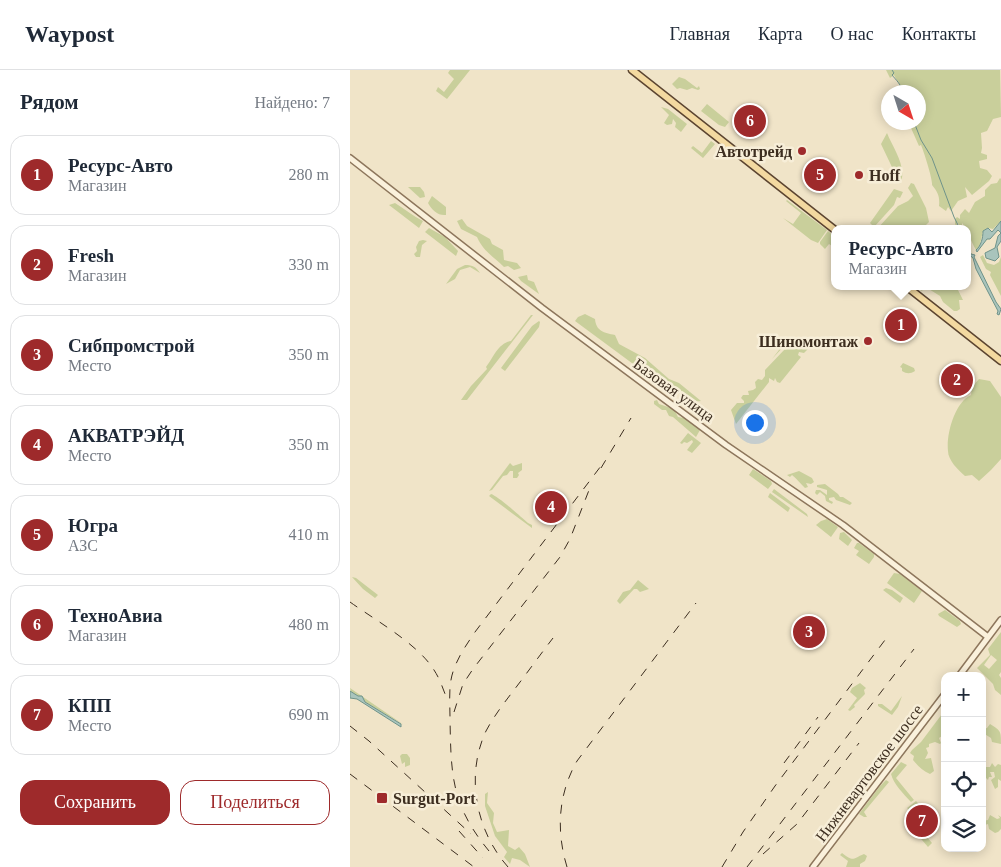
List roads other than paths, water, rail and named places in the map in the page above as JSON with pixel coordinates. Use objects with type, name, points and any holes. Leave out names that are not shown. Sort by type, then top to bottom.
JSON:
[{"type":"main road","points":[[632,70],[831,227]]},
{"type":"main road","points":[[911,290],[1001,361]]},
{"type":"street","name":"Базовая улица","points":[[350,158],[542,308],[726,445],[843,525],[988,637]]},
{"type":"street","points":[[962,672],[1001,620]]},
{"type":"street","name":"Нижневартовское шоссе","points":[[813,867],[941,699]]},
{"type":"water","points":[[1001,221],[1001,233],[998,230],[990,239],[987,239],[977,252],[976,250],[981,242],[983,231],[988,228],[992,232]]},
{"type":"water","points":[[1001,233],[1001,241],[997,247],[999,257],[995,261],[986,258],[985,253],[995,248],[998,236]]},
{"type":"water","points":[[971,254],[975,255],[974,257],[1001,309],[999,315],[976,269]]},
{"type":"water","points":[[350,691],[358,696],[362,696],[365,702],[401,724],[401,727],[357,699],[350,698]]},
{"type":"waterway","points":[[892,70],[894,73],[892,75],[900,85]]},
{"type":"waterway","points":[[917,130],[932,158],[958,225]]},
{"type":"railway","points":[[601,468],[631,418]]},
{"type":"railway","points":[[489,851],[467,819],[456,789],[450,738],[452,675],[461,654],[475,632],[604,462]]},
{"type":"railway","points":[[454,712],[463,684],[473,669],[560,557],[570,539],[591,485]]},
{"type":"railway","points":[[350,602],[418,651],[436,673],[447,699]]},
{"type":"railway","points":[[567,867],[561,840],[561,813],[566,786],[577,761],[696,603]]},
{"type":"railway","points":[[508,867],[497,853],[481,820],[475,784],[476,766],[480,748],[489,725],[553,638]]},
{"type":"railway","points":[[722,867],[743,832],[775,786],[885,640]]},
{"type":"railway","points":[[747,867],[914,649]]},
{"type":"railway","points":[[784,763],[818,717]]},
{"type":"railway","points":[[350,726],[471,834]]},
{"type":"railway","points":[[763,854],[797,824],[859,743]]},
{"type":"railway","points":[[350,774],[474,867]]},
{"type":"railway","points":[[459,831],[483,858]]},
{"type":"place","name":"ТехноАвиа","points":[[750,121]]},
{"type":"place","name":"Автотрейд","points":[[802,151]]},
{"type":"place","name":"Югра","points":[[820,175]]},
{"type":"place","name":"Hoff","points":[[859,175]]},
{"type":"place","name":"Ресурс-Авто","points":[[901,325]]},
{"type":"place","name":"Шиномонтаж","points":[[868,341]]},
{"type":"place","name":"Fresh","points":[[957,380]]},
{"type":"place","name":"АКВАТРЭЙД","points":[[551,507]]},
{"type":"place","name":"Сибпромстрой","points":[[809,632]]},
{"type":"place","name":"Surgut-Port","points":[[382,798]]},
{"type":"place","name":"КПП","points":[[922,821]]}]
